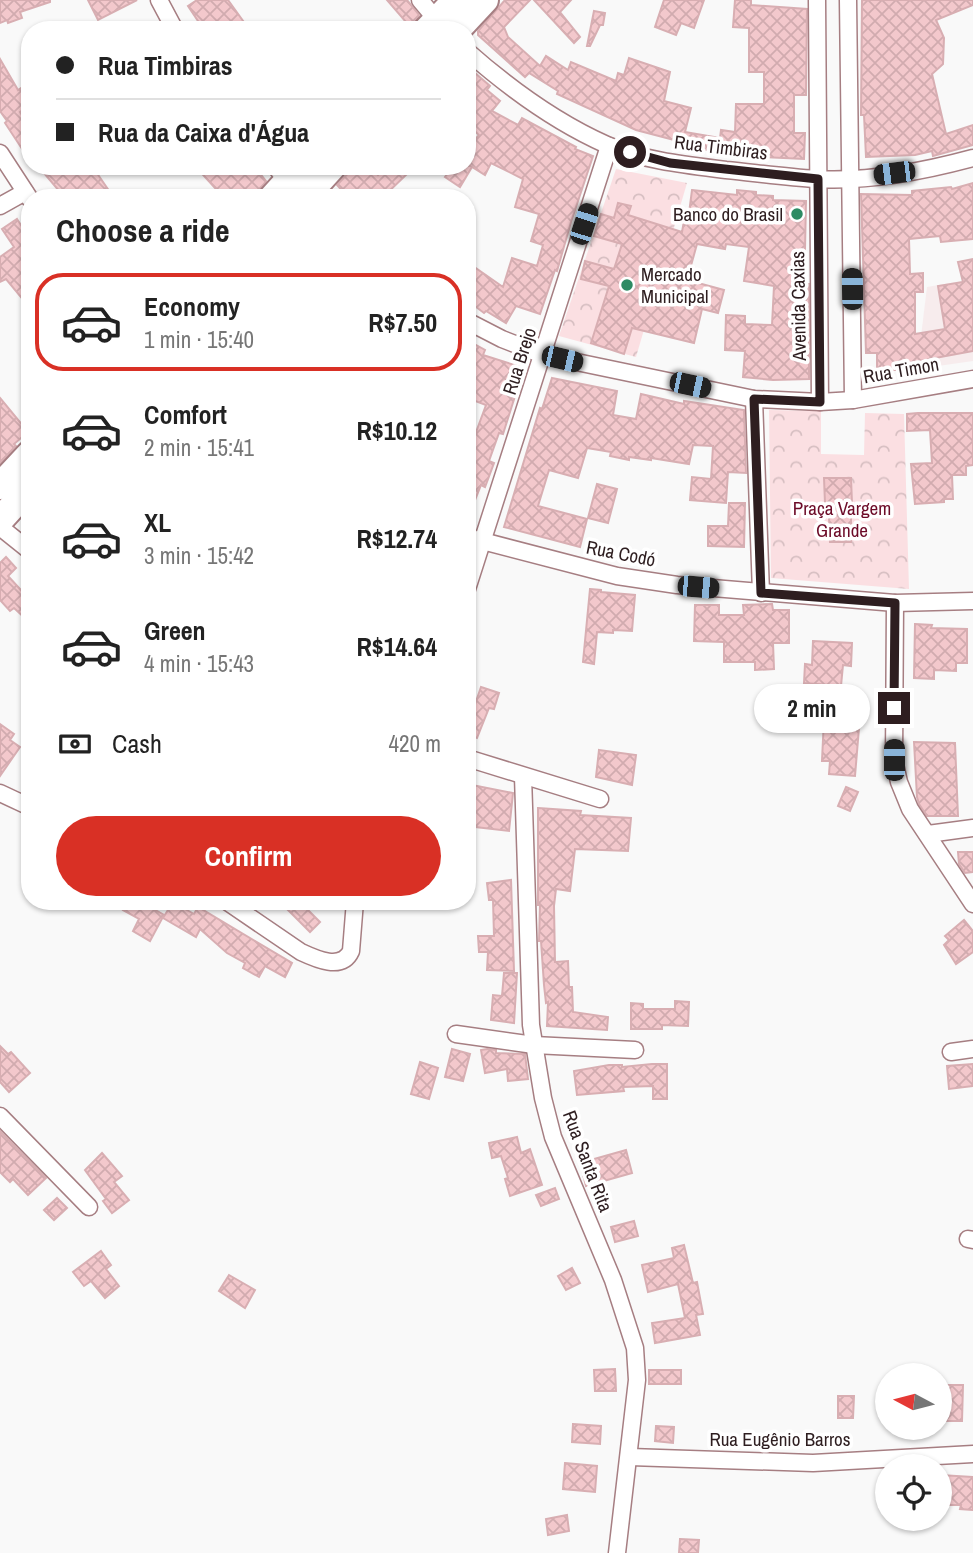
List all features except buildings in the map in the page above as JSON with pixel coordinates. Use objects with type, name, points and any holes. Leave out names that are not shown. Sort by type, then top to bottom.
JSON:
[{"type":"main road","points":[[438,21],[456,0]]},
{"type":"main road","points":[[439,21],[485,0]]},
{"type":"main road","points":[[290,185],[312,175]]},
{"type":"main road","points":[[0,486],[21,464]]},
{"type":"main road","points":[[0,520],[21,497]]},
{"type":"street","points":[[159,0],[171,21]]},
{"type":"street","name":"Avenida Caxias","points":[[817,0],[834,179],[837,402]]},
{"type":"street","name":"Avenida Caxias","points":[[837,402],[834,179],[848,0]]},
{"type":"street","name":"Rua Timbiras","points":[[476,59],[504,83],[557,120],[609,146],[670,163],[834,179],[937,167],[973,158]]},
{"type":"street","name":"Rua Brejo","points":[[476,534],[543,355],[609,146]]},
{"type":"street","points":[[0,153],[23,189]]},
{"type":"street","points":[[0,206],[21,197]]},
{"type":"street","name":"Rua Timon","points":[[476,326],[543,355],[754,399],[837,402],[973,379]]},
{"type":"street","points":[[754,399],[761,593]]},
{"type":"street","points":[[0,527],[21,544]]},
{"type":"street","name":"Rua Codó","points":[[476,540],[617,576],[677,585],[895,603],[973,601]]},
{"type":"street","points":[[895,603],[894,760],[899,782],[909,809],[973,904]]},
{"type":"street","points":[[476,761],[600,799]]},
{"type":"street","name":"Rua Santa Rita","points":[[523,776],[531,1025],[543,1098],[554,1137],[613,1280],[635,1348],[637,1380],[617,1553]]},
{"type":"street","points":[[0,793],[21,803]]},
{"type":"street","points":[[928,834],[973,828]]},
{"type":"street","points":[[239,910],[301,952],[336,962],[349,957],[354,910]]},
{"type":"street","points":[[456,1034],[534,1045],[635,1049]]},
{"type":"street","points":[[951,1052],[973,1049]]},
{"type":"street","points":[[0,1116],[89,1207]]},
{"type":"street","name":"Rua Eugênio Barros","points":[[629,1457],[813,1463],[973,1454]]},
{"type":"shaded area","points":[[973,279],[973,361],[917,369],[927,287]]},
{"type":"green space","points":[[616,169],[687,183],[636,357],[559,336]]},
{"type":"green space","name":"Praça Vargem Grande","points":[[769,410],[821,411],[821,454],[864,455],[865,413],[904,414],[909,589],[771,578]]},
{"type":"place","name":"Banco do Brasil","points":[[797,214]]},
{"type":"place","name":"Mercado Municipal","points":[[627,285]]},
{"type":"route","points":[[630,152],[670,163],[818,179],[820,402],[754,399],[761,593],[895,603],[894,708]]}]
